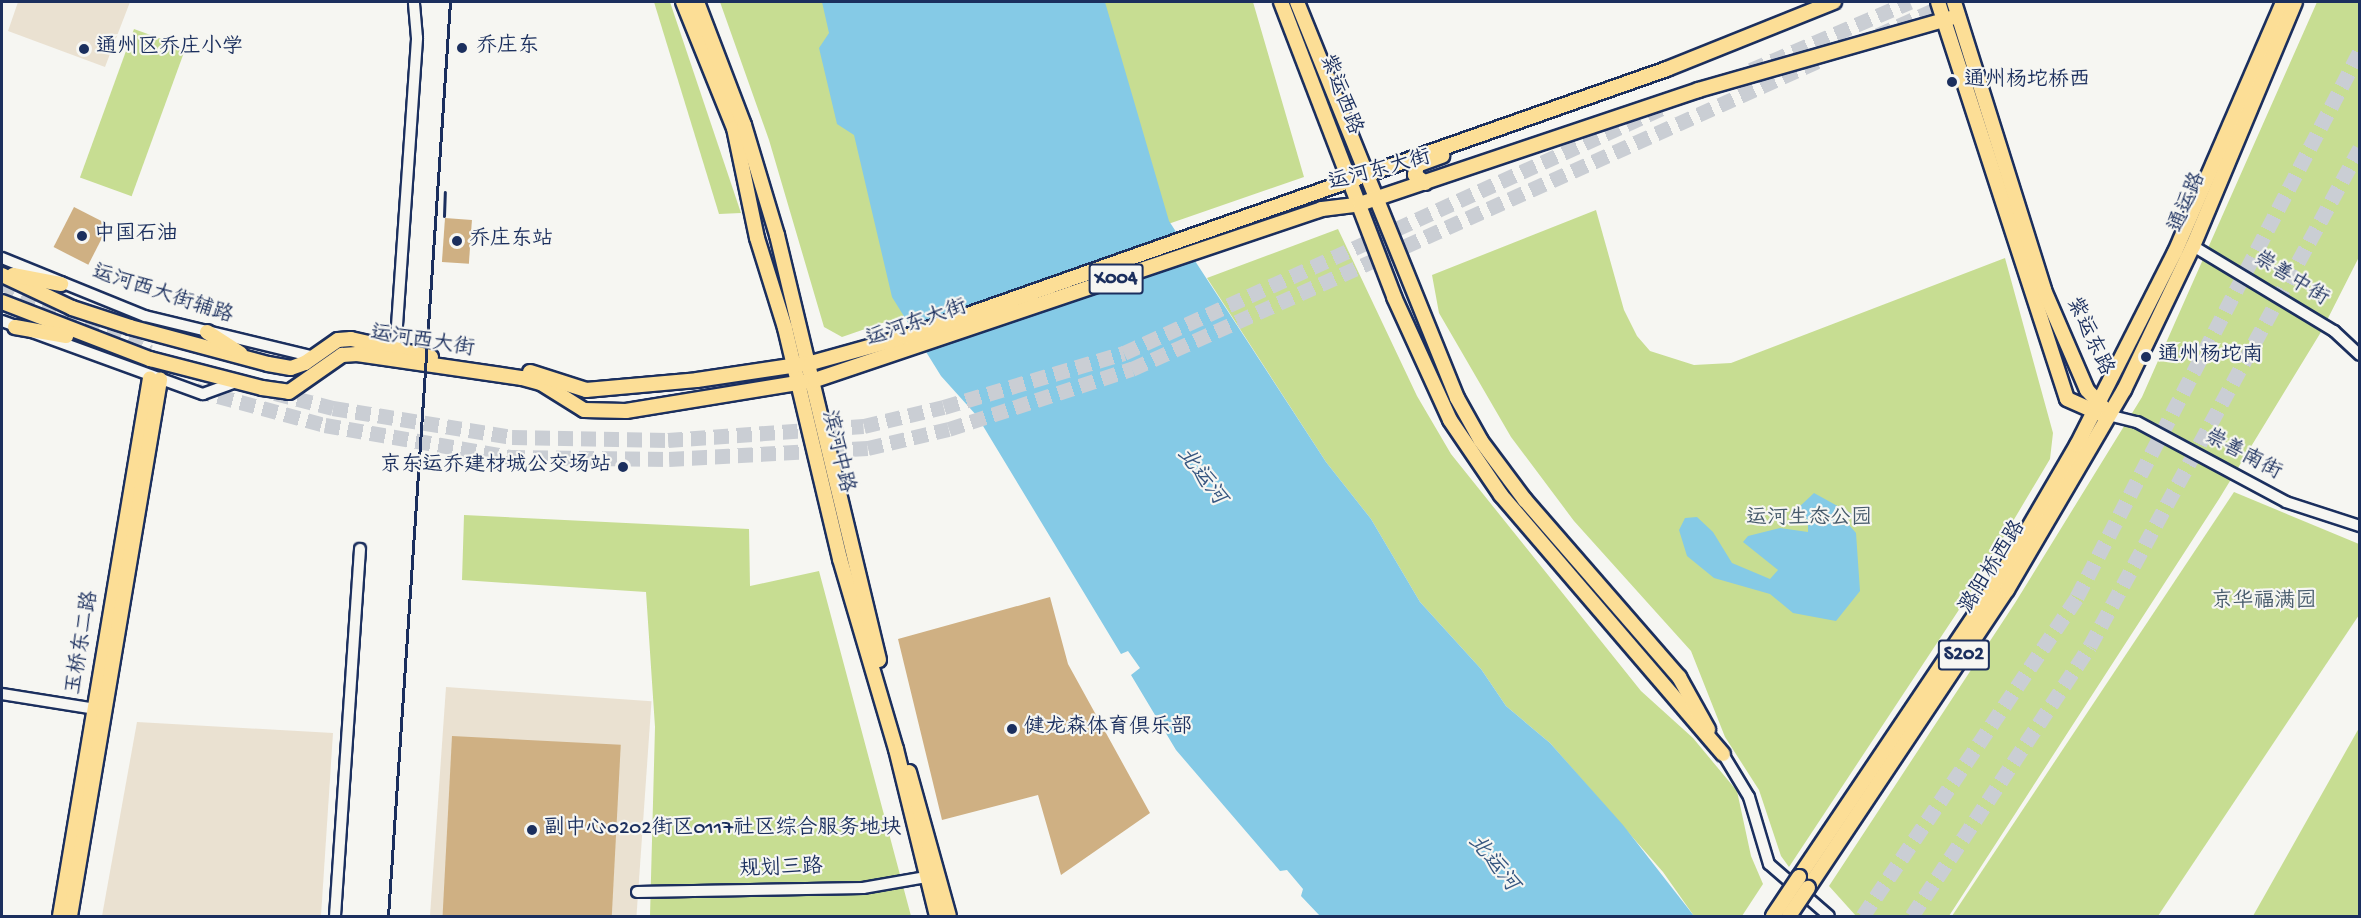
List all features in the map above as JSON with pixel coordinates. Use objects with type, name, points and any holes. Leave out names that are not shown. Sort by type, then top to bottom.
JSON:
[{"type":"main road","name":"滨河中路","points":[[683,2],[734,128],[757,238],[794,365],[840,559],[896,749],[937,916]]},
{"type":"main road","name":"滨河中路","points":[[697,2],[744,125],[811,363],[850,547],[949,916]]},
{"type":"main road","name":"紫运西路","points":[[1281,2],[1431,383],[1474,456],[1596,609],[1723,754]]},
{"type":"main road","name":"紫运西路","points":[[1297,2],[1438,360],[1480,441],[1612,605],[1679,677],[1723,754]]},
{"type":"main road","name":"运河东大街","points":[[815,380],[908,343],[1314,196],[1366,174],[1667,69],[1834,2]]},
{"type":"main road","name":"紫运东路","points":[[1938,2],[2067,399],[2093,413],[2108,415]]},
{"type":"main road","name":"紫运东路","points":[[1954,2],[2044,290],[2087,390],[2100,400],[2108,415]]},
{"type":"main road","name":"通运路","points":[[2093,413],[2175,252],[2283,2]]},
{"type":"main road","name":"通运路","points":[[2108,415],[2193,246],[2295,2]]},
{"type":"main road","name":"运河东大街","points":[[794,365],[908,343],[1322,210],[1376,199],[1698,90],[1958,16]]},
{"type":"main road","points":[[1425,183],[1415,175],[1417,165],[1457,151],[1480,135]]},
{"type":"main road","name":"运河西大街","points":[[2,274],[72,308],[250,360],[291,368],[315,357],[338,340],[351,339],[395,352],[541,383],[584,410],[601,413],[815,380]]},
{"type":"main road","points":[[2,274],[61,284]]},
{"type":"main road","name":"运河西大街","points":[[2,302],[94,340],[236,382],[288,392],[342,356],[395,352],[546,375],[586,390],[697,380],[794,365]]},
{"type":"main road","points":[[15,327],[94,340]]},
{"type":"main road","points":[[207,332],[250,360]]},
{"type":"main road","name":"玉桥东二路","points":[[60,916],[99,710],[155,379]]},
{"type":"main road","name":"潞阳桥西路","points":[[1804,883],[1996,584],[2093,413]]},
{"type":"main road","name":"潞阳桥西路","points":[[1804,883],[2007,590],[2108,415]]},
{"type":"main road","name":"玉桥东二路","points":[[70,916],[99,710]]},
{"type":"main road","name":"S202","points":[[1773,916],[1804,883]]},
{"type":"main road","name":"S202","points":[[1789,916],[1804,883]]},
{"type":"street","points":[[395,352],[417,38],[414,2]]},
{"type":"street","name":"崇善中街","points":[[2193,246],[2334,331],[2360,356]]},
{"type":"street","name":"运河西大街辅路","points":[[2,258],[61,284],[145,316],[315,357]]},
{"type":"street","points":[[2,321],[155,379],[203,394],[236,382]]},
{"type":"street","name":"崇善南街","points":[[2108,415],[2137,422],[2286,502],[2360,526]]},
{"type":"street","points":[[335,916],[360,549]]},
{"type":"street","points":[[2,693],[99,710]]},
{"type":"street","points":[[1723,754],[1749,797],[1769,864],[1829,916]]},
{"type":"street","name":"规划三路","points":[[637,892],[863,888],[926,877]]},
{"type":"shaded area","name":"通州区乔庄小学","points":[[18,2],[130,2],[105,67],[8,31]]},
{"type":"shaded area","name":"副中心0202街区0117社区综合服务地块","points":[[446,687],[651,701],[636,916],[430,916]]},
{"type":"shaded area","points":[[137,722],[333,733],[321,916],[102,916]]},
{"type":"green space","points":[[654,2],[670,2],[741,213],[719,214]]},
{"type":"green space","points":[[720,2],[1253,2],[1304,177],[842,337],[824,327],[769,140]]},
{"type":"green space","points":[[2317,2],[2359,2],[2359,257],[2321,332],[2219,499],[1949,916],[1856,916],[1829,886],[2015,603],[2142,397]]},
{"type":"green space","points":[[134,29],[186,48],[132,196],[80,177]]},
{"type":"green space","name":"运河生态公园","points":[[1596,210],[1624,310],[1637,336],[1650,351],[1694,365],[1731,363],[2005,258],[2053,433],[2050,459],[1972,590],[1789,867],[1781,856],[1759,790],[1725,737],[1691,651],[1574,521],[1511,437],[1439,313],[1432,275]]},
{"type":"green space","points":[[1338,229],[1417,396],[1451,454],[1641,691],[1693,738],[1737,791],[1751,856],[1763,884],[1742,916],[1694,916],[1663,872],[1550,743],[1506,706],[1481,669],[1420,602],[1371,519],[1326,462],[1207,278]]},
{"type":"green space","name":"京华福满园","points":[[2234,492],[2359,544],[2359,615],[2158,916],[1952,916]]},
{"type":"green space","points":[[464,515],[749,529],[750,586],[819,571],[911,916],[650,916],[655,727],[646,592],[462,580]]},
{"type":"green space","points":[[2359,728],[2359,916],[2253,916]]},
{"type":"water","name":"北运河","points":[[822,2],[1105,2],[1169,221],[1326,462],[1371,519],[1420,602],[1481,669],[1506,706],[1550,743],[1623,825],[1694,916],[1320,916],[1301,896],[1303,889],[1287,870],[1280,871],[1176,750],[1131,675],[1140,668],[1128,651],[1121,654],[977,416],[941,376],[892,297],[854,135],[837,124],[819,48],[829,33]]},
{"type":"water","points":[[1814,493],[1852,514],[1844,519],[1856,533],[1860,591],[1836,621],[1793,613],[1770,594],[1714,578],[1687,556],[1679,530],[1685,518],[1697,517],[1713,532],[1732,563],[1770,579],[1778,570],[1743,542],[1748,536],[1780,528],[1808,532],[1808,521],[1798,508]]},
{"type":"building","name":"中国石油","points":[[74,207],[109,225],[88,265],[54,247]]},
{"type":"building","name":"乔庄东站","points":[[445,218],[472,220],[469,264],[442,262]]},
{"type":"building","name":"健龙森体育俱乐部","points":[[1050,597],[1068,664],[1150,813],[1061,875],[1038,795],[942,820],[898,639]]},
{"type":"building","name":"副中心0202街区0117社区综合服务地块","points":[[452,736],[621,745],[612,916],[443,916]]},
{"type":"tunnel","points":[[1751,70],[1910,2]]},
{"type":"tunnel","points":[[1878,35],[1952,2]]},
{"type":"tunnel","points":[[1863,916],[2077,597],[2360,51]]},
{"type":"tunnel","points":[[196,390],[325,425],[510,457],[669,459],[868,448],[949,429],[1132,369],[1820,60]]},
{"type":"tunnel","points":[[275,393],[333,408],[512,437],[668,440],[864,426],[944,407],[1124,353],[1662,108]]},
{"type":"tunnel","points":[[1912,916],[2090,646],[2360,148]]},
{"type":"tunnel","points":[[2,283],[150,352]]},
{"type":"tunnel","points":[[55,331],[101,354]]},
{"type":"railway","points":[[388,916],[450,2]]},
{"type":"railway","points":[[444,216],[445,192]]},
{"type":"place","name":"乔庄东","points":[[462,48]]},
{"type":"place","name":"通州区乔庄小学","points":[[84,49]]},
{"type":"place","name":"通州杨坨桥西","points":[[1952,82]]},
{"type":"place","name":"中国石油","points":[[82,236]]},
{"type":"place","name":"乔庄东站","points":[[457,241]]},
{"type":"place","name":"通州杨坨南","points":[[2146,357]]},
{"type":"place","name":"京东运乔建材城公交场站","points":[[623,467]]},
{"type":"place","name":"健龙森体育俱乐部","points":[[1012,729]]},
{"type":"place","name":"副中心0202街区0117社区综合服务地块","points":[[532,830]]}]
